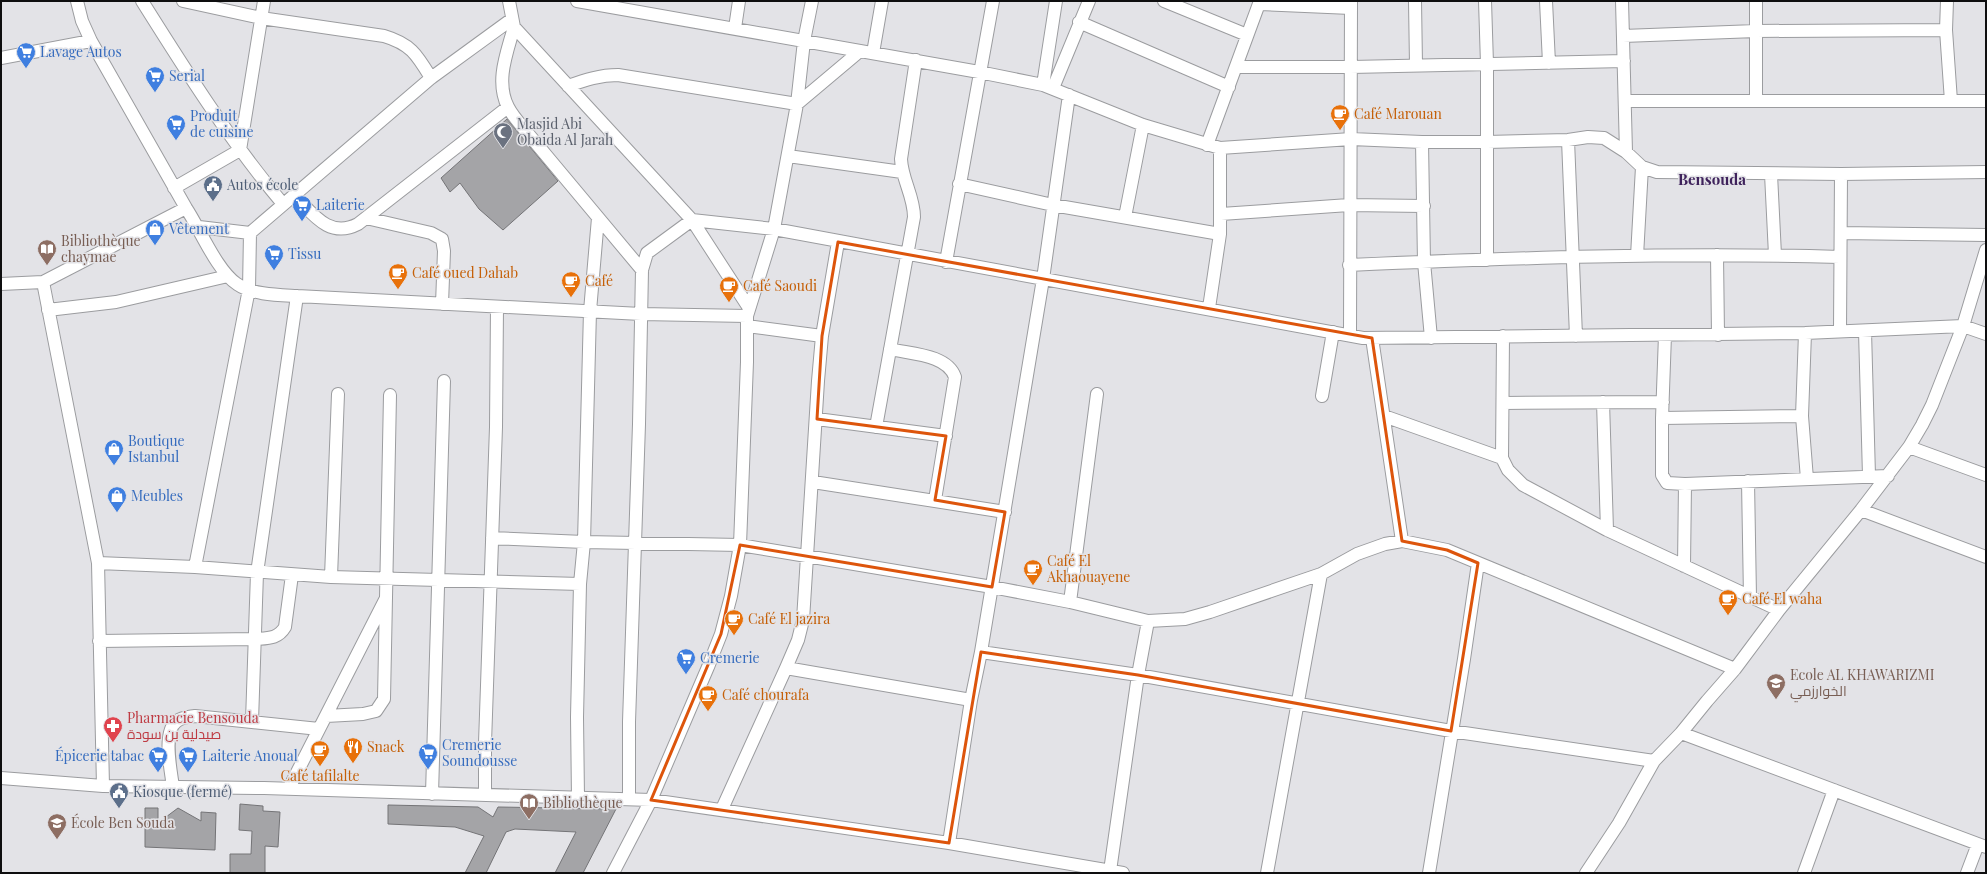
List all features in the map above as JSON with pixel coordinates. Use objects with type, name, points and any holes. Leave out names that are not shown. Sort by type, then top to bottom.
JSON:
[{"type":"street","points":[[77,1],[82,21],[92,41],[174,188],[199,227],[216,260],[228,276],[238,284],[249,289],[269,294],[297,296],[640,314],[748,317],[822,336]]},
{"type":"street","points":[[142,1],[195,84],[240,150],[283,204]]},
{"type":"street","points":[[183,1],[261,18],[396,39],[408,45],[417,55],[431,78]]},
{"type":"street","points":[[240,150],[264,1]]},
{"type":"street","points":[[509,1],[513,23],[502,69],[502,87],[508,107],[525,130],[642,270]]},
{"type":"street","points":[[577,1],[599,3],[916,60],[1048,87],[1069,94],[1143,125],[1220,148],[1351,139],[1422,142],[1487,142],[1568,140],[1588,136],[1604,138],[1626,152],[1642,167],[1656,172],[1771,174],[1986,172]]},
{"type":"street","points":[[735,28],[739,1]]},
{"type":"street","points":[[613,873],[652,800],[721,634],[731,596],[740,545],[748,317],[774,229],[798,104],[804,41],[812,1]]},
{"type":"street","points":[[873,53],[882,1]]},
{"type":"street","points":[[946,262],[991,1]]},
{"type":"street","points":[[1048,87],[1056,1]]},
{"type":"street","points":[[1048,87],[1089,1]]},
{"type":"street","points":[[1164,1],[1247,35]]},
{"type":"street","points":[[1415,1],[1416,65]]},
{"type":"street","points":[[1484,1],[1487,64],[1487,260]]},
{"type":"street","points":[[1546,1],[1549,63]]},
{"type":"street","points":[[1622,1],[1626,152]]},
{"type":"street","points":[[1756,1],[1756,101]]},
{"type":"street","points":[[1947,1],[1946,30],[1951,101]]},
{"type":"street","points":[[1208,145],[1259,3],[1351,4],[1351,139],[1349,206],[1350,335]]},
{"type":"street","points":[[1080,22],[1229,86]]},
{"type":"street","points":[[195,568],[249,289],[250,233],[431,78],[513,23]]},
{"type":"street","points":[[513,23],[568,86],[692,220],[748,317]]},
{"type":"street","points":[[1623,36],[1756,31],[1946,30]]},
{"type":"street","points":[[1,58],[92,41]]},
{"type":"street","points":[[568,86],[603,75],[618,76],[798,104],[860,50]]},
{"type":"street","points":[[876,427],[914,216],[912,195],[902,172],[902,154],[916,60]]},
{"type":"street","points":[[1236,67],[1351,67],[1624,61]]},
{"type":"street","points":[[949,843],[971,700],[981,652],[1005,512],[1043,279],[1069,94]]},
{"type":"street","points":[[1625,101],[1986,101]]},
{"type":"street","points":[[294,195],[329,227],[338,230],[349,229],[366,218],[508,107]]},
{"type":"street","points":[[1125,217],[1143,125]]},
{"type":"street","points":[[1568,140],[1576,336]]},
{"type":"street","points":[[1422,142],[1424,262],[1431,338]]},
{"type":"street","points":[[1209,308],[1220,234],[1220,148]]},
{"type":"street","points":[[174,188],[240,150]]},
{"type":"street","points":[[788,156],[902,172]]},
{"type":"street","points":[[1638,256],[1642,167]]},
{"type":"street","points":[[1771,174],[1775,255]]},
{"type":"street","points":[[1840,331],[1841,174]]},
{"type":"street","points":[[959,184],[1053,205],[1220,234]]},
{"type":"street","points":[[1221,214],[1349,206],[1424,206]]},
{"type":"street","points":[[2,281],[43,282],[186,208]]},
{"type":"street","points":[[366,218],[431,233],[442,239],[444,251],[442,304]]},
{"type":"street","points":[[578,798],[577,717],[580,584],[584,542],[590,311],[598,218]]},
{"type":"street","points":[[629,799],[630,707],[642,270],[647,253],[692,220],[774,229],[907,255],[1209,308],[1363,338],[1805,333],[1964,326],[1986,334]]},
{"type":"street","points":[[199,227],[250,233]]},
{"type":"street","points":[[1841,233],[1986,236]]},
{"type":"street","points":[[722,809],[798,640],[803,620],[806,556],[813,482],[818,381],[822,336],[838,242]]},
{"type":"street","points":[[1586,873],[1619,823],[1654,761],[1681,733],[1735,669],[1779,610],[1861,510],[1909,447],[1932,405],[1964,326],[1986,250]]},
{"type":"street","points":[[1349,265],[1573,257],[1717,255],[1840,257]]},
{"type":"street","points":[[1717,255],[1718,334]]},
{"type":"street","points":[[48,310],[116,302],[228,276]]},
{"type":"street","points":[[43,282],[98,563],[103,786]]},
{"type":"street","points":[[252,721],[257,573],[297,296]]},
{"type":"street","points":[[485,796],[485,743],[496,427],[497,307]]},
{"type":"street","points":[[1865,331],[1869,476]]},
{"type":"street","points":[[1322,396],[1333,332]]},
{"type":"street","points":[[1805,333],[1802,416],[1807,479]]},
{"type":"street","points":[[1665,335],[1662,418],[1662,475],[1666,483],[1685,484],[1888,476]]},
{"type":"street","points":[[1502,336],[1502,458],[1508,470],[1523,485],[1607,530],[1779,610]]},
{"type":"street","points":[[1372,338],[1402,541]]},
{"type":"street","points":[[890,349],[943,362],[953,370],[955,376],[935,500]]},
{"type":"street","points":[[432,794],[444,381]]},
{"type":"street","points":[[331,578],[338,394]]},
{"type":"street","points":[[1070,602],[1097,394]]},
{"type":"street","points":[[326,716],[363,714],[376,711],[381,706],[386,690],[386,578],[390,395]]},
{"type":"street","points":[[1603,402],[1607,530]]},
{"type":"street","points":[[1503,403],[1663,402]]},
{"type":"street","points":[[1384,416],[1502,458]]},
{"type":"street","points":[[1662,418],[1802,416]]},
{"type":"street","points":[[817,419],[946,436]]},
{"type":"street","points":[[1909,447],[1986,475]]},
{"type":"street","points":[[1748,481],[1750,597]]},
{"type":"street","points":[[813,482],[1005,512]]},
{"type":"street","points":[[1684,566],[1685,484]]},
{"type":"street","points":[[1861,510],[1986,557]]},
{"type":"street","points":[[492,538],[584,542],[740,545],[992,587],[1070,602],[1148,621],[1185,619],[1321,574],[1357,554],[1385,544],[1402,541],[1447,550],[1735,669]]},
{"type":"street","points":[[98,563],[195,568],[331,578],[386,578],[580,584]]},
{"type":"street","points":[[1428,873],[1464,659],[1478,563]]},
{"type":"street","points":[[1267,873],[1321,574]]},
{"type":"street","points":[[99,641],[255,639],[276,636],[281,633],[286,620],[292,575]]},
{"type":"street","points":[[288,788],[386,597]]},
{"type":"street","points":[[1110,871],[1138,675],[1148,621]]},
{"type":"street","points":[[981,652],[1138,675],[1451,731],[1654,761]]},
{"type":"street","points":[[786,668],[971,700]]},
{"type":"street","points":[[173,787],[169,734],[177,721],[184,717],[195,716],[252,721],[319,729]]},
{"type":"street","points":[[1681,733],[1982,845],[1967,873]]},
{"type":"street","points":[[1,778],[103,786],[288,788],[485,796],[652,800],[949,843],[1123,873]]},
{"type":"street","points":[[1804,873],[1834,790]]},
{"type":"highlighted area","points":[[838,242],[1372,338],[1402,541],[1447,550],[1478,563],[1451,731],[1138,675],[981,652],[949,843],[651,800],[721,634],[740,545],[992,587],[1005,512],[935,500],[946,436],[817,419],[822,336]]},
{"type":"building","name":"Masjid Abi Obaida Al Jarah","points":[[507,119],[558,181],[503,230],[479,209],[460,183],[450,192],[441,178]]},
{"type":"building","points":[[240,804],[263,806],[263,811],[280,812],[278,847],[265,846],[265,873],[230,873],[230,854],[251,854],[252,831],[239,830]]},
{"type":"building","points":[[388,805],[478,807],[493,817],[498,807],[616,809],[583,873],[555,873],[576,832],[515,829],[506,832],[486,873],[465,873],[484,836],[455,827],[388,824]]},
{"type":"building","points":[[145,808],[158,808],[158,823],[178,808],[201,821],[201,812],[216,813],[215,850],[145,847]]},
{"type":"place","name":"Lavage Autos","points":[[26,69]]},
{"type":"place","name":"Serial","points":[[155,93]]},
{"type":"place","name":"Café Marouan","points":[[1340,131]]},
{"type":"place","name":"Produit de cuisine","points":[[176,141]]},
{"type":"place","name":"Masjid Abi Obaida Al Jarah","points":[[503,149]]},
{"type":"place","name":"Autos école","points":[[213,202]]},
{"type":"place","name":"Laiterie","points":[[302,222]]},
{"type":"place","name":"Vêtement","points":[[155,246]]},
{"type":"place","name":"Bibliothèque chaymae","points":[[47,266]]},
{"type":"place","name":"Tissu","points":[[274,271]]},
{"type":"place","name":"Café oued Dahab","points":[[398,290]]},
{"type":"place","name":"Café","points":[[571,298]]},
{"type":"place","name":"Café Saoudi","points":[[729,303]]},
{"type":"place","name":"Boutique Istanbul","points":[[114,466]]},
{"type":"place","name":"Meubles","points":[[117,513]]},
{"type":"place","name":"Café El Akhaouayene","points":[[1033,586]]},
{"type":"place","name":"Café El waha","points":[[1728,616]]},
{"type":"place","name":"Café El jazira","points":[[734,636]]},
{"type":"place","name":"Cremerie","points":[[686,675]]},
{"type":"place","name":"Ecole AL KHAWARIZMI الخوارزمي","points":[[1776,700]]},
{"type":"place","name":"Café chourafa","points":[[708,712]]},
{"type":"place","name":"Pharmacie Bensouda صيدلية بن سودة","points":[[113,743]]},
{"type":"place","name":"Snack","points":[[353,764]]},
{"type":"place","name":"Café tafilalte","points":[[320,767]]},
{"type":"place","name":"Cremerie Soundousse","points":[[428,770]]},
{"type":"place","name":"Épicerie tabac","points":[[158,773]]},
{"type":"place","name":"Laiterie Anoual","points":[[188,773]]},
{"type":"place","name":"Kiosque (fermé)","points":[[119,809]]},
{"type":"place","name":"Bibliothèque","points":[[529,820]]},
{"type":"place","name":"École Ben Souda","points":[[57,840]]},
{"type":"district","name":"Bensouda","points":[[1712,180]]}]
